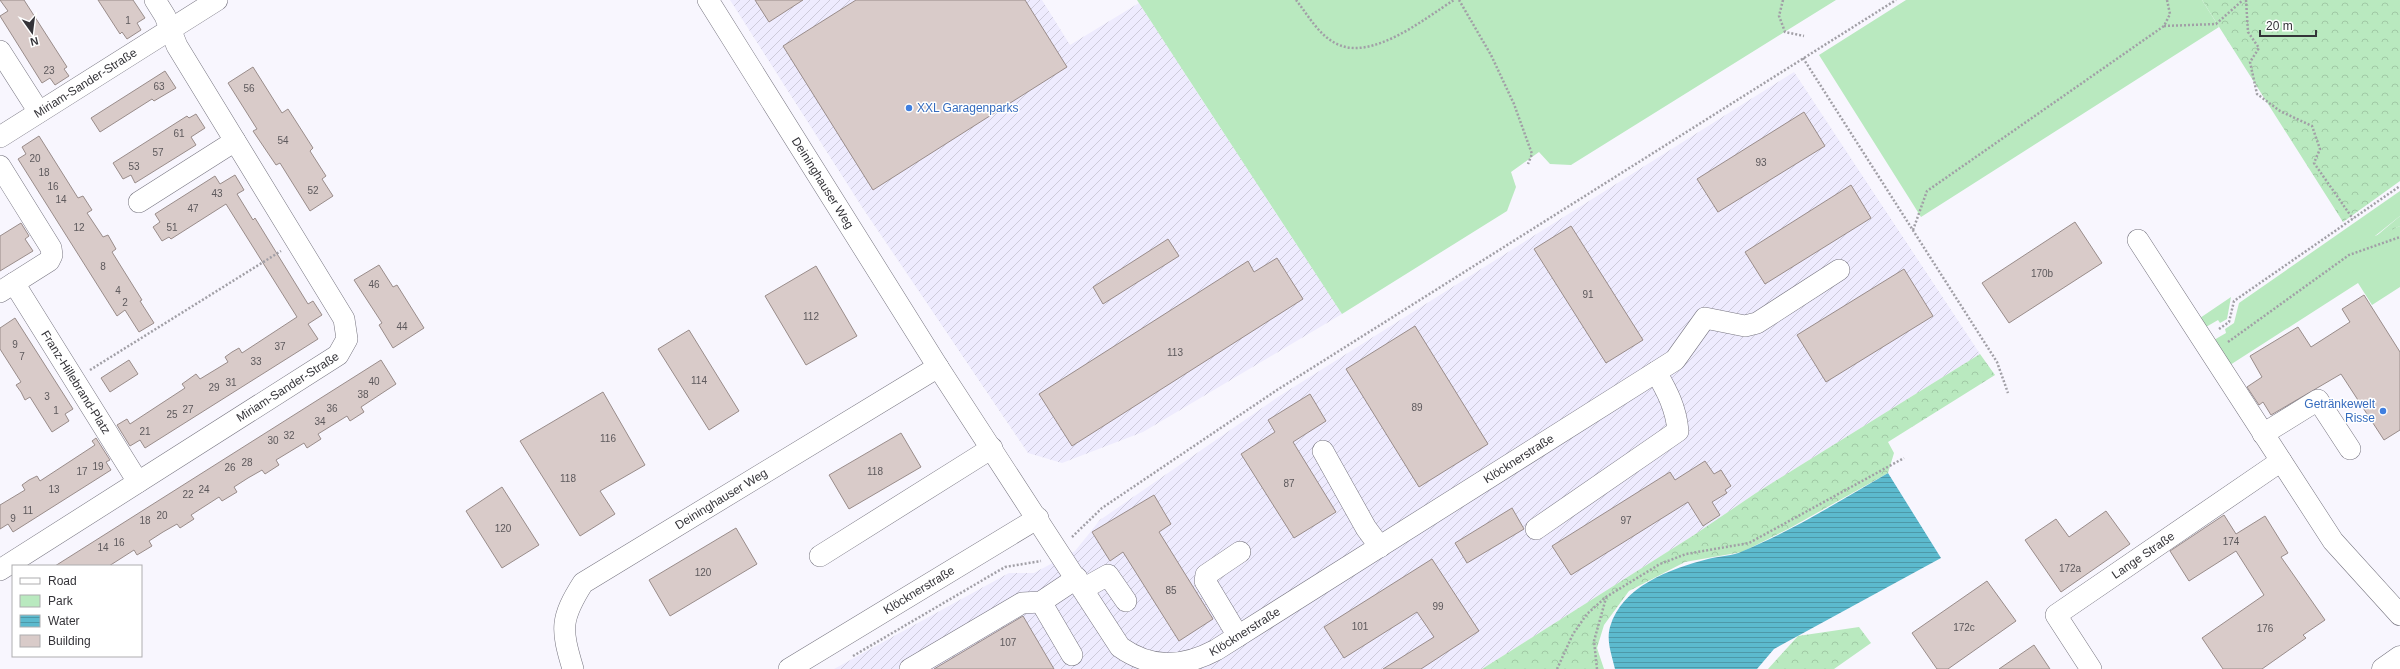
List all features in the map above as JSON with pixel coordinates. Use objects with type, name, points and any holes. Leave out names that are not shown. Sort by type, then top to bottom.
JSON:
[{"type":"main road","points":[[2383,669],[2400,657]]},
{"type":"street","points":[[155,0],[171,29]]},
{"type":"street","name":"Miriam-Sander-Straße","points":[[0,137],[217,0]]},
{"type":"street","name":"Deininghauser Weg","points":[[708,0],[938,367],[1038,518]]},
{"type":"street","name":"Miriam-Sander-Straße","points":[[0,570],[338,355],[347,339],[344,319],[177,46],[171,29]]},
{"type":"street","points":[[0,51],[39,112]]},
{"type":"street","points":[[139,202],[235,141]]},
{"type":"street","name":"Franz-Hillebrand-Platz","points":[[0,166],[51,248],[52,255],[49,261],[7,287],[74,379],[138,482]]},
{"type":"street","points":[[2138,240],[2333,541],[2400,615]]},
{"type":"street","name":"Klöcknerstraße","points":[[789,669],[1038,518],[1120,647],[1132,658],[1145,663],[1165,667],[1192,663],[1380,547],[1675,360],[1705,318],[1745,326],[1758,323],[1838,270]]},
{"type":"street","name":"Deininghauser Weg","points":[[574,669],[566,643],[563,624],[569,604],[582,583],[938,367]]},
{"type":"street","points":[[1536,529],[1678,431],[1676,415],[1667,391],[1656,372]]},
{"type":"street","points":[[2264,434],[2318,400],[2350,449]]},
{"type":"street","points":[[820,556],[992,448]]},
{"type":"street","points":[[1323,451],[1366,528],[1380,547]]},
{"type":"street","name":"Lange Straße","points":[[2090,668],[2056,615],[2281,461]]},
{"type":"street","points":[[1238,636],[1205,581],[1206,575],[1240,552]]},
{"type":"street","points":[[910,669],[1022,603],[1041,602],[1080,583],[1108,576],[1126,601]]},
{"type":"street","points":[[1041,602],[1072,654]]},
{"type":"path","points":[[1296,0],[1318,29],[1336,44],[1359,49],[1381,44],[1454,0]]},
{"type":"path","points":[[1459,0],[1491,54],[1514,104],[1532,154],[1528,164]]},
{"type":"path","points":[[1783,0],[1779,16],[1785,32],[1804,36]]},
{"type":"path","points":[[848,658],[888,637],[1005,567],[1038,563],[1077,534],[1102,508],[1277,390],[1896,0]]},
{"type":"path","points":[[1913,230],[1927,192],[2164,26],[2170,14],[2167,0]]},
{"type":"path","points":[[2164,26],[2216,24],[2244,0]]},
{"type":"path","points":[[2244,0],[2248,32],[2259,48],[2250,62],[2257,94],[2280,111],[2312,126],[2320,149],[2314,163],[2353,219]]},
{"type":"path","points":[[1804,58],[1997,362],[2008,394]]},
{"type":"path","points":[[2207,347],[2229,322],[2234,301],[2400,186]]},
{"type":"path","points":[[2207,347],[2350,255],[2400,237]]},
{"type":"path","points":[[74,379],[296,241]]},
{"type":"path","points":[[1557,669],[1572,634],[1587,614],[1606,597],[1660,564],[1686,554],[1749,543],[1904,458]]},
{"type":"path","points":[[1597,669],[1594,641],[1606,597]]},
{"type":"shaded area","points":[[730,0],[1042,0],[1070,45],[1139,3],[1342,314],[1143,432],[1062,463],[1028,453],[862,207]]},
{"type":"shaded area","points":[[1794,72],[1980,354],[1756,493],[1694,535],[1482,669],[834,669],[1009,573],[1034,573],[1075,551],[1100,520],[1278,397]]},
{"type":"green space","points":[[1137,0],[1836,0],[1571,165],[1550,164],[1539,152],[1511,172],[1516,187],[1507,211],[1342,314]]},
{"type":"green space","points":[[1906,0],[2202,0],[2219,27],[1921,217],[1819,55]]},
{"type":"green space","points":[[2202,0],[2400,0],[2400,181],[2343,222]]},
{"type":"green space","points":[[2400,191],[2400,216],[2375,236],[2400,226],[2400,287],[2372,305],[2358,283],[2230,365],[2214,340],[2226,333],[2225,329],[2234,323],[2239,303]]},
{"type":"green space","points":[[2400,216],[2400,226],[2374,238]]},
{"type":"green space","points":[[2231,297],[2227,319],[2220,323],[2218,320],[2206,327],[2200,318]]},
{"type":"green space","points":[[1980,354],[1995,375],[1888,442],[1894,453],[1888,473],[1790,528],[1742,552],[1685,562],[1629,591],[1604,625],[1597,648],[1604,669],[1482,669],[1694,535],[1756,493]]},
{"type":"green space","points":[[1859,627],[1871,643],[1834,669],[1768,669],[1798,636]]},
{"type":"water","points":[[1888,473],[1941,558],[1774,649],[1757,669],[1615,669],[1609,643],[1610,627],[1616,613],[1625,600],[1636,590],[1649,581],[1678,568],[1708,559],[1739,553],[1762,543],[1817,514]]},
{"type":"building","points":[[0,0],[24,0],[67,67],[64,69],[69,76],[55,85],[50,78],[42,83],[0,16],[8,11]]},
{"type":"building","points":[[98,0],[133,0],[145,18],[137,23],[141,30],[127,39],[122,32],[120,34]]},
{"type":"building","points":[[755,0],[803,0],[769,22]]},
{"type":"building","name":"XXL Garagenparks","points":[[856,0],[1025,0],[1067,67],[873,190],[783,46]]},
{"type":"building","points":[[253,67],[282,113],[288,109],[313,148],[310,151],[326,176],[322,179],[333,196],[310,211],[280,163],[276,165],[253,131],[257,129],[228,83]]},
{"type":"building","points":[[165,71],[176,88],[154,101],[152,99],[100,132],[91,118]]},
{"type":"building","points":[[1804,112],[1825,146],[1718,212],[1697,179]]},
{"type":"building","points":[[196,114],[205,128],[191,137],[196,145],[135,183],[131,175],[123,179],[113,163],[187,116],[189,118]]},
{"type":"building","points":[[39,136],[78,198],[83,196],[92,210],[87,213],[103,237],[108,235],[116,249],[112,252],[142,300],[140,301],[154,323],[139,332],[125,310],[117,316],[18,159],[26,154],[22,147]]},
{"type":"building","points":[[235,175],[244,190],[237,194],[253,220],[255,218],[308,304],[313,301],[322,315],[308,324],[318,339],[145,448],[140,440],[130,446],[117,425],[127,419],[130,424],[185,388],[182,384],[196,374],[200,379],[228,362],[225,357],[232,352],[239,348],[242,353],[297,317],[226,204],[171,239],[169,237],[162,241],[153,227],[160,222],[155,214],[215,176],[220,184]]},
{"type":"building","points":[[1851,185],[1871,218],[1765,284],[1745,252]]},
{"type":"building","points":[[2075,222],[2102,263],[2009,323],[1982,283]]},
{"type":"building","points":[[21,223],[29,236],[25,239],[33,251],[0,271],[0,236]]},
{"type":"building","points":[[1571,226],[1643,340],[1606,363],[1534,249]]},
{"type":"building","points":[[1168,239],[1179,256],[1103,304],[1093,287]]},
{"type":"building","points":[[1277,258],[1303,299],[1072,446],[1039,394],[1248,261],[1254,272]]},
{"type":"building","points":[[379,265],[393,287],[397,285],[424,328],[393,348],[379,325],[382,323],[354,280]]},
{"type":"building","points":[[816,266],[857,336],[806,365],[765,296]]},
{"type":"building","points":[[1904,269],[1933,316],[1826,382],[1797,335]]},
{"type":"building","points":[[2364,295],[2400,352],[2400,430],[2384,440],[2341,374],[2271,415],[2263,402],[2259,405],[2247,387],[2262,377],[2250,356],[2298,327],[2311,347],[2350,322],[2342,309]]},
{"type":"building","points":[[15,318],[73,409],[65,414],[69,421],[52,432],[30,397],[25,400],[16,385],[21,382],[0,349],[0,328]]},
{"type":"building","points":[[1415,326],[1488,444],[1419,487],[1346,369]]},
{"type":"building","points":[[689,330],[739,411],[709,430],[658,349]]},
{"type":"building","points":[[129,360],[138,374],[110,392],[101,378]]},
{"type":"building","points":[[381,360],[396,384],[361,407],[364,412],[350,421],[347,416],[318,434],[321,439],[307,448],[304,443],[276,460],[279,465],[265,474],[262,470],[248,478],[234,487],[237,492],[222,501],[219,497],[191,515],[194,519],[180,528],[177,524],[163,532],[149,541],[152,546],[137,555],[134,550],[111,565],[57,565]]},
{"type":"building","points":[[603,392],[645,465],[600,491],[615,514],[580,536],[520,441]]},
{"type":"building","points":[[1310,394],[1326,421],[1293,442],[1336,512],[1294,538],[1241,454],[1275,432],[1268,420]]},
{"type":"building","points":[[901,433],[921,467],[849,509],[829,475]]},
{"type":"building","points":[[96,438],[110,460],[106,462],[111,470],[13,532],[8,524],[0,529],[0,505],[25,490],[22,485],[29,480],[37,476],[40,481],[95,445],[92,441]]},
{"type":"building","points":[[1705,461],[1714,474],[1721,470],[1731,486],[1725,490],[1727,493],[1712,502],[1720,515],[1703,526],[1688,502],[1571,575],[1552,546],[1670,472],[1675,480]]},
{"type":"building","points":[[502,487],[539,545],[502,568],[466,511]]},
{"type":"building","points":[[1154,495],[1171,524],[1159,532],[1213,619],[1179,641],[1123,552],[1110,561],[1092,532]]},
{"type":"building","points":[[1512,508],[1524,529],[1467,563],[1455,543]]},
{"type":"building","points":[[2106,511],[2130,544],[2061,592],[2025,540],[2056,519],[2069,537]]},
{"type":"building","points":[[2224,515],[2236,534],[2265,516],[2288,553],[2281,557],[2325,620],[2303,635],[2306,638],[2262,669],[2223,669],[2202,638],[2264,595],[2236,551],[2189,581],[2170,551]]},
{"type":"building","points":[[736,528],[757,564],[670,616],[649,580]]},
{"type":"building","points":[[1432,559],[1479,631],[1421,669],[1383,669],[1434,637],[1417,612],[1344,658],[1324,627]]},
{"type":"building","points":[[1987,581],[2016,621],[1948,669],[1937,669],[1912,633]]},
{"type":"building","points":[[1023,616],[1054,669],[934,669]]},
{"type":"building","points":[[2034,645],[2050,669],[1999,669]]},
{"type":"place","name":"XXL Garagenparks","points":[[909,108]]},
{"type":"place","name":"Getränkewelt Risse","points":[[2383,411]]}]
